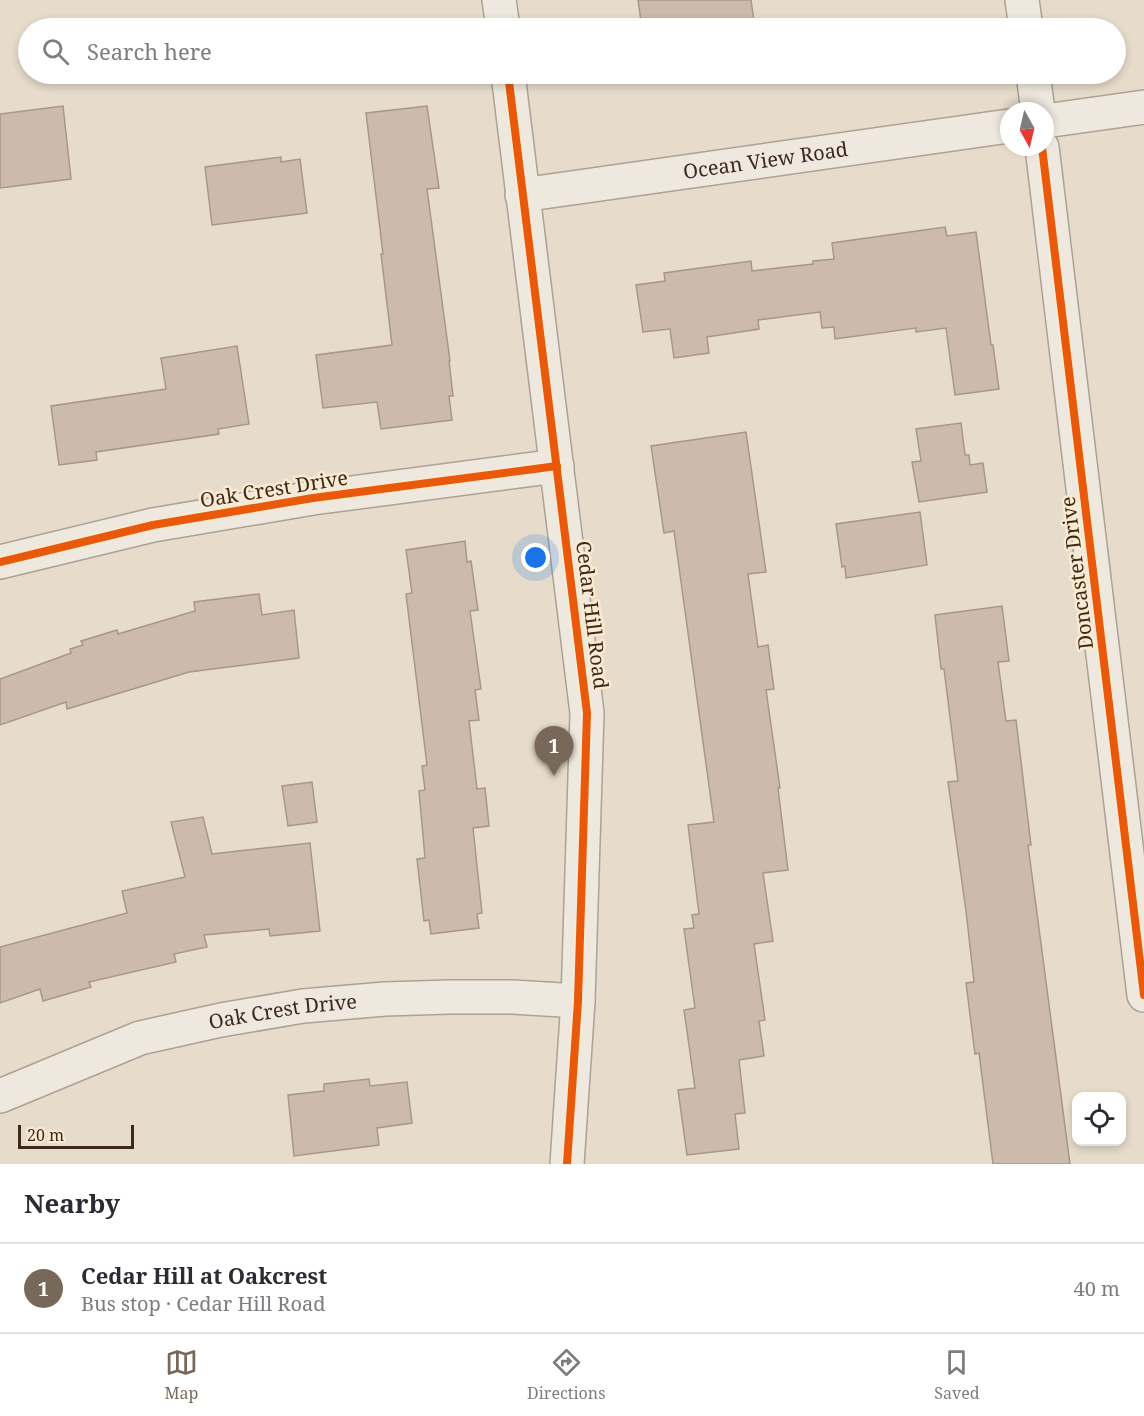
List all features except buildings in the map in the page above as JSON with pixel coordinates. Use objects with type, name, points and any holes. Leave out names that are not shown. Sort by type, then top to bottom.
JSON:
[{"type":"street","points":[[500,0],[502,18]]},
{"type":"street","points":[[1022,0],[1025,18]]},
{"type":"street","name":"Cedar Hill Road","points":[[509,84],[588,713],[578,1001],[567,1164]]},
{"type":"street","points":[[1034,84],[1037,102]]},
{"type":"street","points":[[1054,120],[1144,107]]},
{"type":"street","name":"Ocean View Road","points":[[522,195],[1000,127]]},
{"type":"street","name":"Doncaster Drive","points":[[1043,156],[1144,995]]},
{"type":"street","name":"Oak Crest Drive","points":[[0,562],[153,525],[313,498],[557,466]]},
{"type":"street","name":"Oak Crest Drive","points":[[0,1096],[140,1038],[221,1020],[291,1008],[385,999],[449,997],[578,1001]]},
{"type":"cycle path","points":[[509,84],[587,713],[578,1001],[567,1164]]},
{"type":"cycle path","points":[[1043,156],[1144,995]]},
{"type":"cycle path","points":[[0,562],[153,525],[313,498],[557,466]]},
{"type":"place","name":"Cedar Hill at Oakcrest","points":[[554,776]]}]
